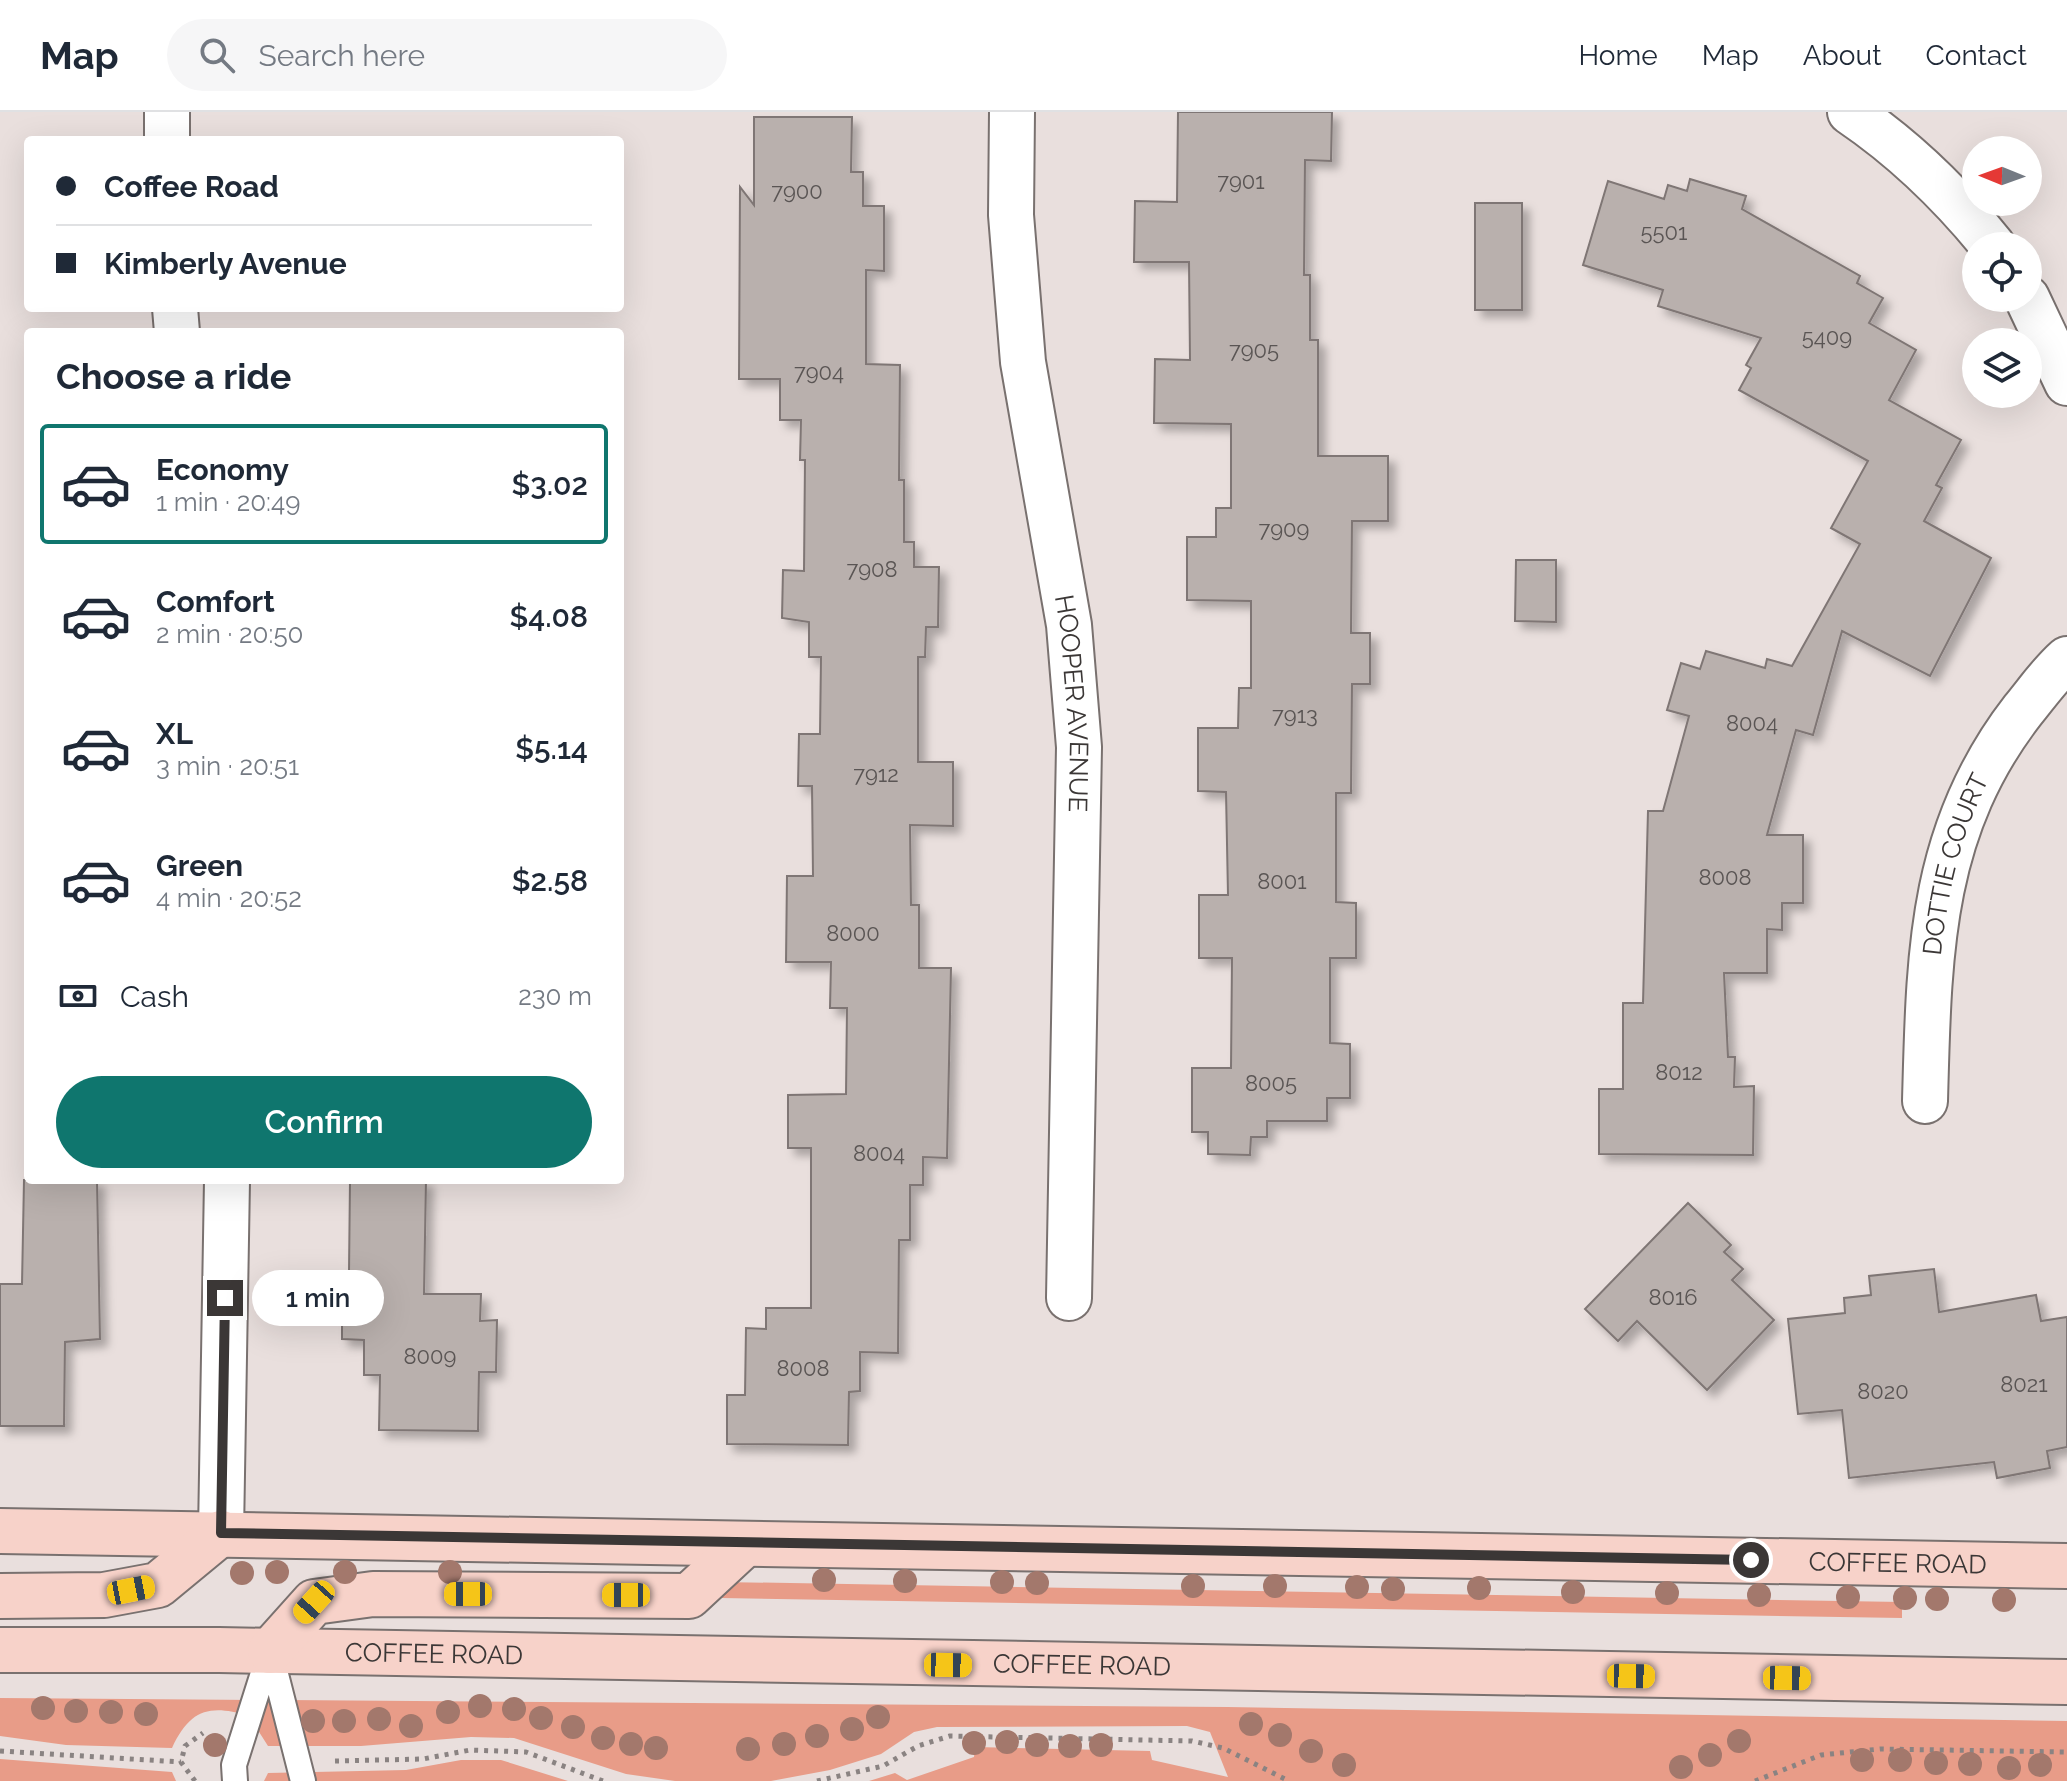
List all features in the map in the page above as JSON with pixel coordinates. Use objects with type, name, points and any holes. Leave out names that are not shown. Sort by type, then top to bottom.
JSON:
[{"type":"main road","name":"COFFEE ROAD","points":[[0,1531],[2067,1566]]},
{"type":"main road","points":[[0,1596],[104,1595],[158,1585],[221,1533]]},
{"type":"main road","points":[[270,1651],[314,1602],[373,1594],[689,1596],[745,1544]]},
{"type":"main road","name":"COFFEE ROAD","points":[[0,1650],[270,1651],[2067,1682]]},
{"type":"street","points":[[167,112],[167,136]]},
{"type":"street","name":"HOOPER AVENUE","points":[[1012,112],[1011,215],[1023,362],[1069,625],[1079,747],[1069,1298]]},
{"type":"street","points":[[1850,112],[1884,135],[1948,191],[1982,232]]},
{"type":"street","points":[[2035,312],[2067,383]]},
{"type":"street","name":"DOTTIE COURT","points":[[1925,1101],[1928,966],[1940,885],[1965,807],[2004,735],[2067,659]]},
{"type":"street","points":[[221,1533],[227,1184]]},
{"type":"lane","points":[[270,1651],[300,1771]]},
{"type":"lane","points":[[235,1781],[234,1765],[270,1651]]},
{"type":"path","points":[[817,1781],[883,1766],[918,1746],[950,1736],[1192,1741],[1223,1748],[1289,1781]]},
{"type":"path","points":[[1755,1781],[1821,1755],[1880,1749],[2067,1752]]},
{"type":"path","points":[[300,1771],[423,1759],[470,1750],[526,1752],[603,1781]]},
{"type":"path","points":[[0,1751],[181,1762]]},
{"type":"shaded area","points":[[490,1578],[1902,1602],[1902,1618],[489,1594]]},
{"type":"shaded area","points":[[0,1698],[1227,1707],[2067,1721],[2067,1781],[869,1781],[895,1773],[907,1780],[974,1757],[975,1747],[1150,1751],[1152,1760],[1228,1777],[1210,1732],[1187,1726],[937,1727],[914,1732],[881,1754],[830,1770],[771,1781],[675,1781],[626,1774],[514,1738],[471,1737],[361,1746],[268,1746],[249,1716],[223,1710],[203,1713],[194,1718],[172,1748],[66,1745],[0,1736]]},
{"type":"shaded area","points":[[0,1759],[172,1772],[176,1781],[0,1781]]},
{"type":"shaded area","points":[[461,1760],[501,1760],[568,1781],[264,1781],[268,1773],[406,1770]]},
{"type":"building","points":[[1178,112],[1332,112],[1331,161],[1305,160],[1304,275],[1310,275],[1310,340],[1318,340],[1318,456],[1388,456],[1388,521],[1352,521],[1351,633],[1370,633],[1370,684],[1352,684],[1351,793],[1336,793],[1336,902],[1356,903],[1356,958],[1330,958],[1330,1043],[1350,1044],[1350,1098],[1327,1098],[1327,1121],[1267,1121],[1267,1137],[1251,1137],[1250,1155],[1208,1154],[1208,1132],[1192,1132],[1192,1068],[1231,1068],[1232,958],[1199,958],[1199,895],[1228,895],[1226,792],[1198,791],[1198,728],[1238,728],[1239,688],[1251,688],[1251,601],[1187,600],[1187,537],[1216,537],[1216,508],[1231,508],[1231,424],[1154,423],[1155,359],[1190,360],[1189,262],[1134,262],[1135,201],[1177,202]]},
{"type":"building","points":[[754,117],[852,117],[851,172],[863,172],[863,206],[884,206],[884,271],[866,270],[866,364],[900,365],[899,480],[904,480],[904,542],[914,542],[914,567],[939,567],[938,627],[926,627],[925,657],[918,657],[918,762],[953,762],[953,826],[910,825],[911,905],[919,905],[919,968],[951,968],[947,1158],[923,1157],[923,1185],[910,1185],[910,1240],[899,1240],[898,1353],[860,1352],[860,1391],[849,1392],[848,1445],[727,1444],[727,1395],[745,1395],[746,1328],[766,1329],[766,1308],[811,1308],[811,1148],[788,1148],[788,1095],[846,1094],[847,1008],[830,1008],[831,962],[786,962],[787,876],[813,876],[812,786],[798,786],[799,734],[820,734],[821,657],[809,657],[809,622],[782,618],[783,570],[804,571],[805,460],[800,460],[801,420],[780,420],[780,379],[739,379],[740,187],[754,205]]},
{"type":"building","points":[[1690,179],[1746,196],[1742,209],[1860,276],[1857,283],[1883,298],[1869,323],[1916,350],[1889,400],[1961,440],[1936,485],[1942,488],[1924,521],[1991,558],[1930,676],[1842,631],[1813,735],[1796,730],[1767,835],[1803,835],[1803,903],[1782,903],[1782,930],[1767,929],[1767,973],[1724,973],[1728,1057],[1735,1057],[1734,1087],[1754,1086],[1753,1155],[1599,1154],[1599,1089],[1623,1089],[1623,1003],[1643,1003],[1648,811],[1663,811],[1689,716],[1667,710],[1681,663],[1700,669],[1706,651],[1765,668],[1767,659],[1792,666],[1860,544],[1831,528],[1868,461],[1739,390],[1751,368],[1746,365],[1761,338],[1658,306],[1663,290],[1583,265],[1608,181],[1664,199],[1668,185],[1687,191]]},
{"type":"building","points":[[1475,203],[1522,203],[1522,310],[1475,310]]},
{"type":"building","points":[[1516,560],[1556,560],[1556,622],[1515,621]]},
{"type":"building","points":[[24,1180],[24,1184],[97,1184],[100,1339],[65,1342],[64,1426],[0,1426],[0,1284],[22,1284]]},
{"type":"building","points":[[350,1184],[426,1184],[424,1294],[481,1294],[480,1321],[497,1320],[496,1372],[479,1372],[478,1431],[379,1430],[380,1375],[364,1375],[364,1340],[342,1339],[342,1273],[349,1273]]},
{"type":"building","points":[[1688,1203],[1731,1245],[1724,1252],[1743,1269],[1732,1280],[1774,1320],[1707,1390],[1637,1321],[1618,1341],[1585,1309]]},
{"type":"building","points":[[1934,1269],[1939,1312],[2036,1295],[2041,1321],[2067,1317],[2067,1447],[2047,1451],[2050,1468],[1997,1478],[1994,1462],[1849,1478],[1842,1410],[1798,1414],[1788,1319],[1845,1313],[1844,1298],[1871,1295],[1869,1276]]},
{"type":"route","points":[[225,1298],[221,1533],[1104,1551],[1751,1560]]}]
